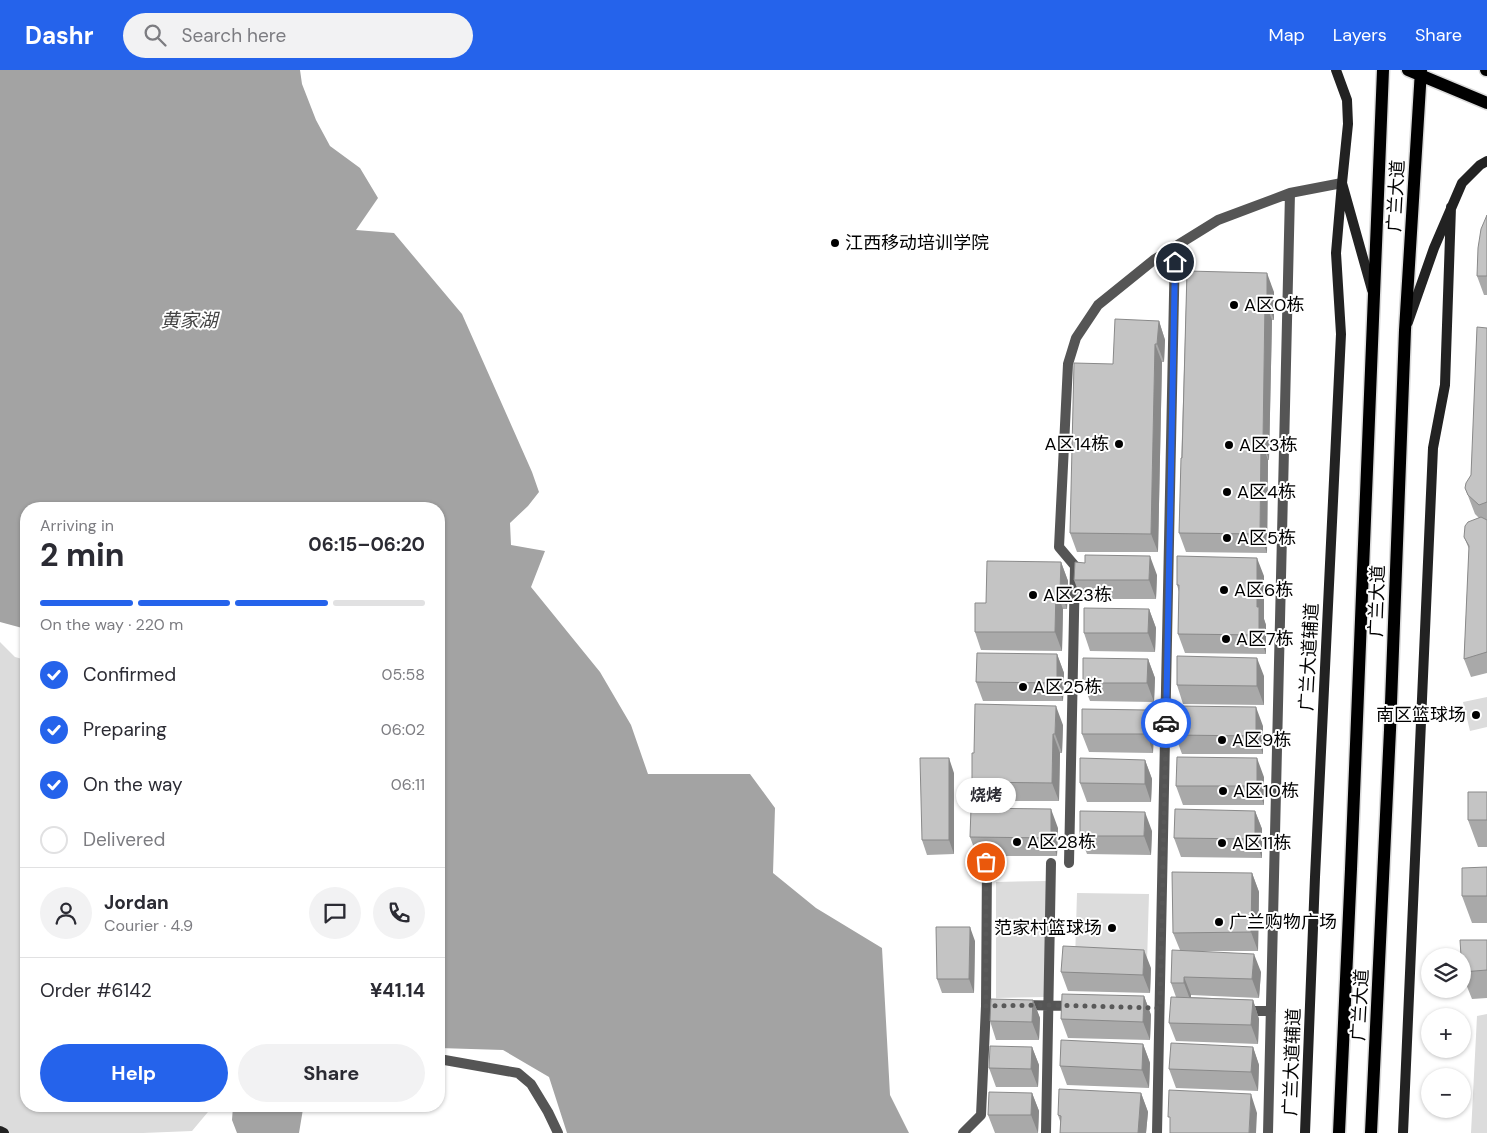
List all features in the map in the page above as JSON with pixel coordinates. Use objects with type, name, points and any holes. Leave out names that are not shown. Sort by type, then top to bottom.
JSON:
[{"type":"main road","name":"广兰大道辅道","points":[[1306,1133],[1315,877],[1340,344],[1336,253],[1348,124],[1348,100],[1336,70]]},
{"type":"main road","name":"广兰大道","points":[[1339,1133],[1383,70]]},
{"type":"main road","points":[[1408,70],[1421,73],[1487,103]]},
{"type":"main road","name":"广兰大道","points":[[1371,1133],[1389,749],[1405,330],[1421,73]]},
{"type":"main road","points":[[1405,330],[1434,248],[1462,183],[1480,165],[1487,161]]},
{"type":"main road","points":[[1342,182],[1373,295]]},
{"type":"main road","points":[[1403,1133],[1433,448],[1445,385],[1451,207]]},
{"type":"main road","points":[[0,1131],[4,1133]]},
{"type":"street","points":[[1069,863],[1075,566],[1058,547],[1068,364],[1076,338],[1098,305],[1155,258],[1218,220],[1290,192],[1342,182]]},
{"type":"street","points":[[1268,1133],[1290,192]]},
{"type":"street","points":[[1157,1133],[1175,246]]},
{"type":"street","points":[[963,1133],[981,1115],[991,1006],[986,862]]},
{"type":"street","points":[[1046,1133],[1052,863]]},
{"type":"street","points":[[1013,1006],[1086,1006]]},
{"type":"street","points":[[1234,1010],[1271,1011]]},
{"type":"street","points":[[445,1060],[518,1073],[531,1084],[558,1133]]},
{"type":"shaded area","points":[[0,642],[15,657],[20,658],[20,1112],[208,1112],[192,1131],[0,1133]]},
{"type":"shaded area","name":"南区篮球场","points":[[1487,697],[1487,727],[1470,731],[1463,702]]},
{"type":"shaded area","points":[[1047,881],[1044,997],[996,998],[996,882]]},
{"type":"shaded area","name":"范家村篮球场","points":[[1077,893],[1149,894],[1147,963],[1075,961]]},
{"type":"shaded area","points":[[1487,1014],[1487,1133],[1471,1133],[1477,1016]]},
{"type":"water","name":"黄家湖","points":[[0,70],[300,70],[302,84],[316,120],[330,146],[360,168],[378,198],[356,230],[394,233],[462,314],[532,472],[539,492],[528,506],[510,523],[511,545],[545,551],[531,587],[600,672],[631,725],[648,774],[750,774],[775,808],[773,873],[816,908],[882,948],[890,1095],[909,1133],[567,1133],[549,1077],[503,1050],[445,1048],[445,502],[20,502],[20,627],[0,622]]},
{"type":"water","points":[[233,1112],[302,1112],[299,1133],[237,1133],[232,1120]]},
{"type":"building","points":[[1487,215],[1487,276],[1477,276],[1481,229]]},
{"type":"building","points":[[1187,271],[1267,273],[1260,534],[1179,533]]},
{"type":"building","points":[[1115,319],[1159,321],[1157,344],[1155,344],[1151,534],[1070,533],[1074,363],[1113,364]]},
{"type":"building","points":[[1477,327],[1487,328],[1487,502],[1479,505],[1468,495],[1465,488],[1471,475]]},
{"type":"building","points":[[1481,517],[1487,520],[1487,652],[1464,659],[1469,546],[1464,537],[1465,526],[1468,522]]},
{"type":"building","points":[[1085,555],[1150,556],[1149,580],[1074,580],[1075,562],[1085,563]]},
{"type":"building","points":[[1177,556],[1257,558],[1259,635],[1178,634],[1179,585],[1177,585]]},
{"type":"building","points":[[987,561],[1061,562],[1060,590],[1056,590],[1055,632],[975,632],[975,603],[986,603]]},
{"type":"building","points":[[1084,608],[1149,609],[1148,633],[1084,633]]},
{"type":"building","points":[[977,653],[1057,654],[1057,683],[976,682]]},
{"type":"building","points":[[1177,656],[1257,658],[1257,686],[1177,685]]},
{"type":"building","points":[[1083,658],[1148,659],[1147,683],[1083,683]]},
{"type":"building","points":[[975,704],[1056,706],[1055,734],[1053,734],[1052,783],[972,782]]},
{"type":"building","points":[[1176,706],[1256,707],[1256,736],[1175,735]]},
{"type":"building","points":[[1082,709],[1147,710],[1147,734],[1082,734]]},
{"type":"building","points":[[1177,757],[1257,758],[1257,786],[1176,786]]},
{"type":"building","points":[[920,758],[949,758],[949,840],[922,840]]},
{"type":"building","points":[[1080,758],[1145,760],[1145,784],[1080,783]]},
{"type":"building","points":[[1468,792],[1487,792],[1487,820],[1468,820]]},
{"type":"building","points":[[971,808],[1051,809],[1051,838],[970,837]]},
{"type":"building","points":[[1175,809],[1255,811],[1255,839],[1174,838]]},
{"type":"building","points":[[1080,811],[1145,812],[1144,836],[1080,836]]},
{"type":"building","points":[[1487,867],[1487,896],[1462,896],[1462,868]]},
{"type":"building","name":"广兰购物广场","points":[[1172,872],[1252,873],[1251,932],[1173,933]]},
{"type":"building","points":[[936,927],[970,927],[969,979],[937,979]]},
{"type":"building","points":[[1460,940],[1487,940],[1487,970],[1471,971],[1471,948],[1460,948]]},
{"type":"building","points":[[1063,946],[1144,950],[1143,975],[1061,972]]},
{"type":"building","points":[[1172,950],[1254,954],[1252,979],[1184,977],[1184,983],[1171,983]]},
{"type":"building","points":[[1062,994],[1144,996],[1143,1022],[1061,1019]]},
{"type":"building","points":[[1171,997],[1253,1000],[1251,1025],[1169,1023]]},
{"type":"building","points":[[991,999],[1033,1000],[1032,1022],[990,1021]]},
{"type":"building","points":[[1061,1040],[1143,1044],[1142,1070],[1060,1066]]},
{"type":"building","points":[[1171,1043],[1253,1047],[1251,1072],[1169,1069]]},
{"type":"building","points":[[990,1046],[1032,1047],[1031,1069],[989,1068]]},
{"type":"building","points":[[1059,1089],[1141,1093],[1138,1133],[1060,1133],[1061,1116],[1058,1115]]},
{"type":"building","points":[[1169,1090],[1251,1094],[1249,1133],[1170,1133],[1170,1117],[1168,1117]]},
{"type":"building","points":[[989,1092],[1032,1093],[1031,1115],[988,1115]]},
{"type":"way so far","points":[[986,862],[986,1006],[1049,1005],[1160,1008],[1166,723]]},
{"type":"place","name":"江西移动培训学院","points":[[835,243]]},
{"type":"place","name":"A区0栋","points":[[1234,305]]},
{"type":"place","name":"A区14栋","points":[[1119,444]]},
{"type":"place","name":"A区3栋","points":[[1229,445]]},
{"type":"place","name":"A区4栋","points":[[1227,492]]},
{"type":"place","name":"A区5栋","points":[[1227,538]]},
{"type":"place","name":"A区6栋","points":[[1224,590]]},
{"type":"place","name":"A区23栋","points":[[1033,595]]},
{"type":"place","name":"A区7栋","points":[[1226,639]]},
{"type":"place","name":"A区25栋","points":[[1023,687]]},
{"type":"place","name":"南区篮球场","points":[[1476,715]]},
{"type":"place","name":"A区9栋","points":[[1222,740]]},
{"type":"place","name":"A区10栋","points":[[1223,791]]},
{"type":"place","name":"A区28栋","points":[[1017,842]]},
{"type":"place","name":"A区11栋","points":[[1222,843]]},
{"type":"place","name":"烧烤","points":[[986,862]]},
{"type":"place","name":"广兰购物广场","points":[[1219,922]]},
{"type":"place","name":"范家村篮球场","points":[[1112,928]]},
{"type":"route","points":[[1166,723],[1175,262]]}]
